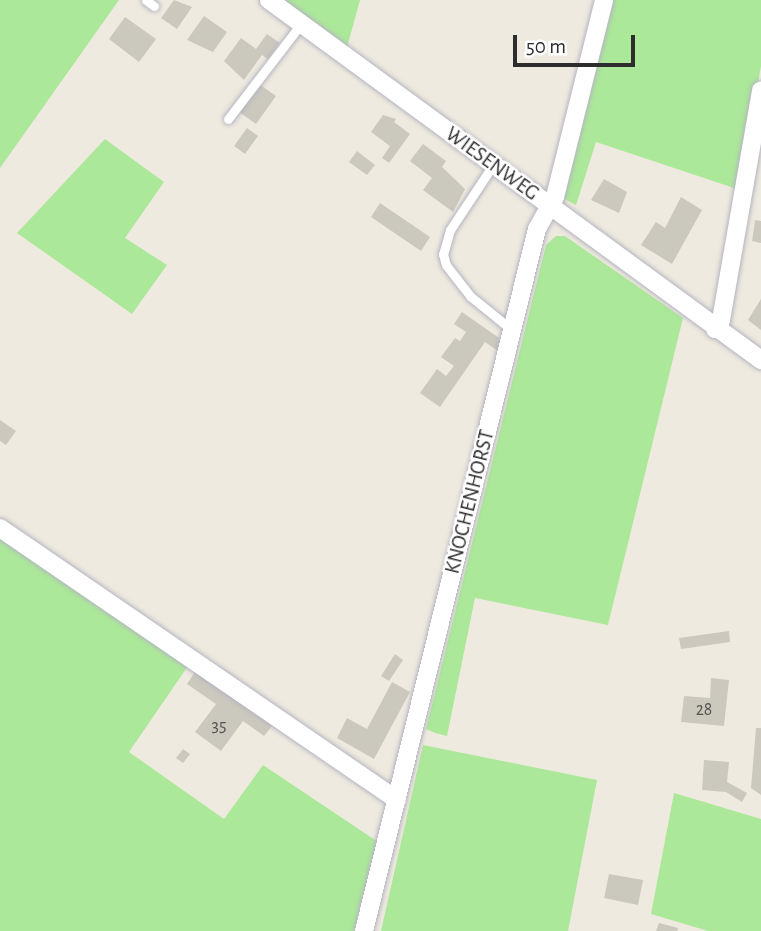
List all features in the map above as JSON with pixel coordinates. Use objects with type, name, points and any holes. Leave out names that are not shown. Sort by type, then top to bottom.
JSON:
[{"type":"street","name":"WIESENWEG","points":[[269,0],[715,329],[761,360]]},
{"type":"street","name":"KNOCHENHORST","points":[[364,931],[537,229],[550,207],[604,0]]},
{"type":"street","points":[[715,329],[721,320],[761,90]]},
{"type":"street","points":[[0,528],[397,800]]},
{"type":"lane","points":[[228,119],[301,24]]},
{"type":"lane","points":[[493,165],[450,230],[443,254],[446,265],[470,296],[513,330]]},
{"type":"green space","points":[[0,0],[119,0],[0,168]]},
{"type":"green space","points":[[280,0],[360,0],[346,51]]},
{"type":"green space","points":[[608,0],[761,0],[761,66],[740,190],[596,142],[576,205],[561,197]]},
{"type":"green space","points":[[105,139],[164,182],[125,238],[167,265],[132,314],[17,233]]},
{"type":"green space","points":[[556,236],[565,236],[683,318],[608,625],[475,598],[447,736],[426,729],[546,245]]},
{"type":"green space","points":[[0,538],[190,663],[129,752],[224,819],[263,765],[378,842],[354,931],[0,931]]},
{"type":"green space","points":[[423,745],[597,780],[568,931],[381,931]]},
{"type":"green space","points":[[674,793],[761,819],[761,931],[708,931],[651,914]]},
{"type":"building","points":[[174,0],[192,7],[177,29],[161,18]]},
{"type":"building","points":[[204,16],[227,32],[213,52],[187,40]]},
{"type":"building","points":[[125,17],[156,39],[139,62],[109,39]]},
{"type":"building","points":[[267,34],[280,43],[268,59],[262,55],[244,80],[224,61],[241,38],[256,49]]},
{"type":"building","points":[[259,84],[276,96],[256,124],[239,112]]},
{"type":"building","points":[[383,115],[396,119],[394,122],[410,134],[389,163],[382,158],[390,146],[371,132]]},
{"type":"building","points":[[247,128],[258,136],[245,154],[234,146]]},
{"type":"building","points":[[423,144],[446,161],[442,167],[465,189],[453,212],[423,190],[432,178],[410,161]]},
{"type":"building","points":[[357,151],[375,165],[367,175],[349,162]]},
{"type":"building","points":[[604,179],[627,192],[619,213],[591,200]]},
{"type":"building","points":[[681,197],[702,210],[672,264],[641,245],[656,222],[665,228]]},
{"type":"building","points":[[380,203],[430,237],[421,251],[371,217]]},
{"type":"building","points":[[755,220],[761,221],[761,243],[752,241]]},
{"type":"building","points":[[761,299],[761,330],[748,320]]},
{"type":"building","points":[[462,312],[502,340],[498,351],[485,342],[440,407],[420,393],[437,369],[446,376],[454,366],[441,357],[455,338],[460,341],[466,332],[454,324]]},
{"type":"building","points":[[0,420],[16,431],[6,445],[0,441]]},
{"type":"building","points":[[729,631],[730,642],[681,649],[679,638]]},
{"type":"building","points":[[395,654],[403,660],[389,681],[381,676]]},
{"type":"building","points":[[195,672],[273,725],[264,736],[243,721],[221,751],[195,732],[216,704],[187,684]]},
{"type":"building","points":[[711,678],[729,680],[724,726],[681,722],[684,696],[710,698]]},
{"type":"building","points":[[392,682],[410,692],[374,759],[337,738],[347,718],[367,729]]},
{"type":"building","points":[[756,728],[761,728],[761,795],[751,788]]},
{"type":"building","points":[[183,749],[190,754],[183,763],[176,758]]},
{"type":"building","points":[[704,760],[729,762],[727,782],[747,793],[742,802],[726,792],[702,790]]},
{"type":"building","points":[[609,874],[643,880],[638,905],[604,898]]},
{"type":"building","points":[[659,923],[678,928],[677,931],[656,931]]}]
